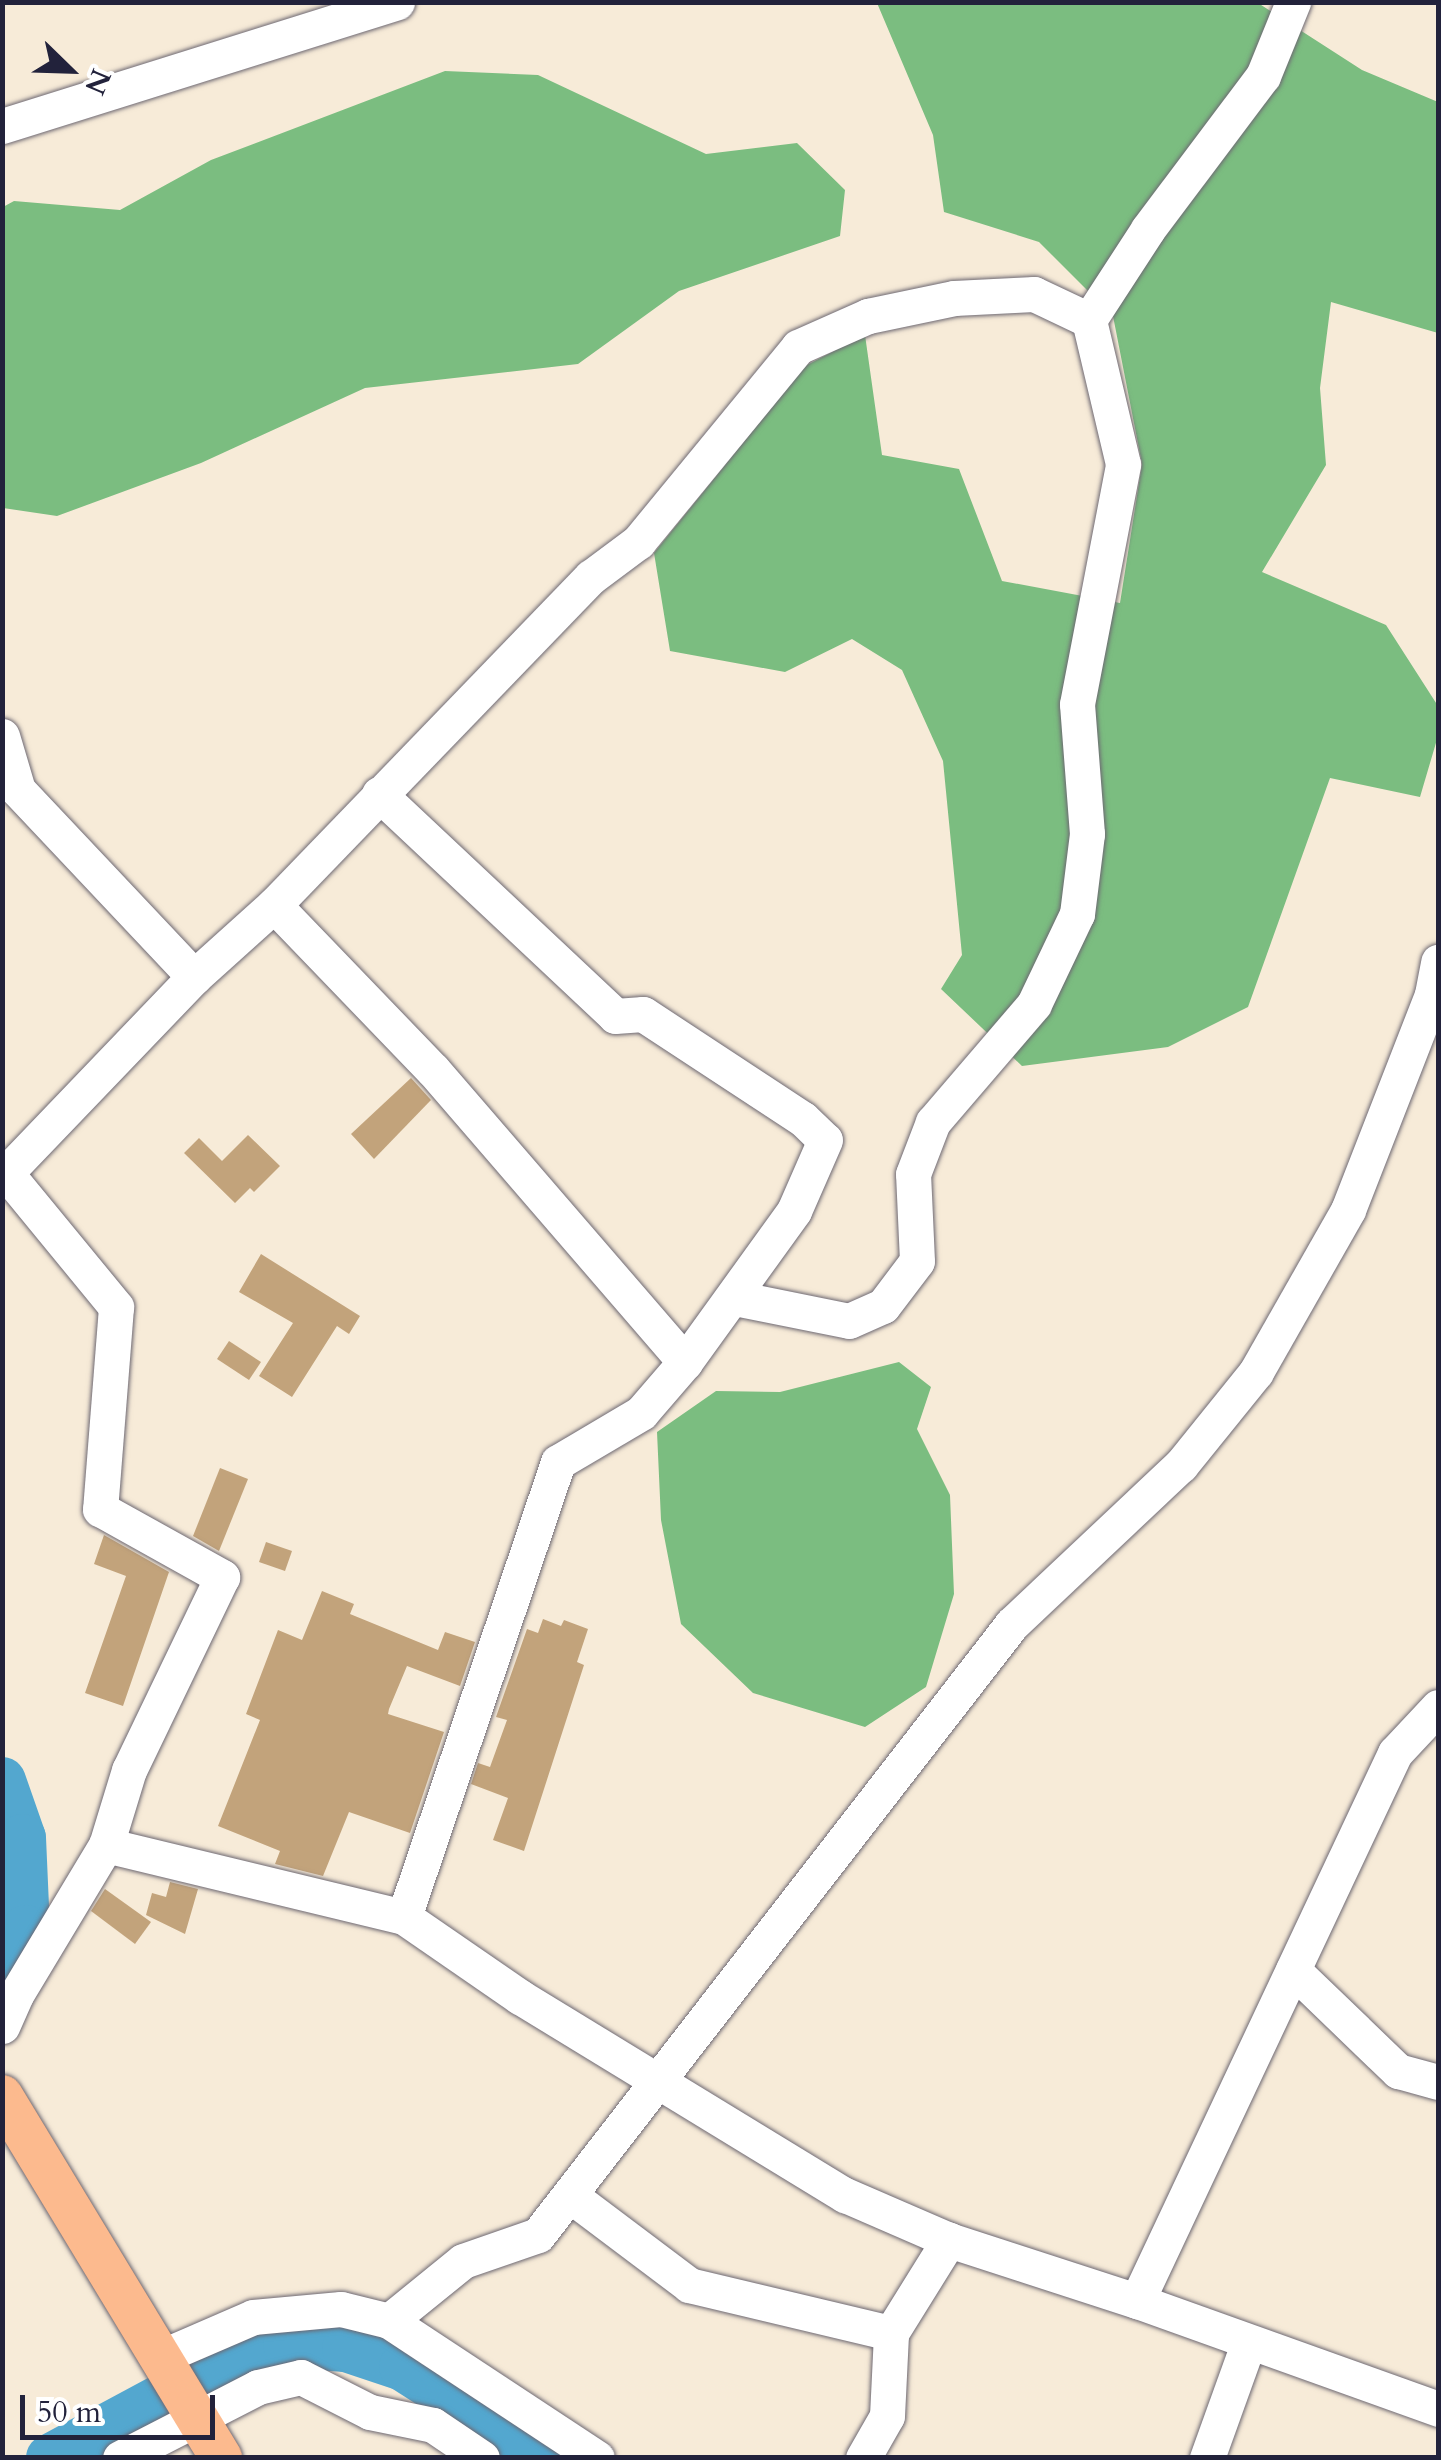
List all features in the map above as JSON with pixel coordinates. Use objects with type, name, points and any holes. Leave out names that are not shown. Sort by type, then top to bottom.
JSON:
[{"type":"main road","points":[[2,2096],[163,2356],[221,2458]]},
{"type":"street","points":[[2,126],[397,2]]},
{"type":"street","points":[[734,1298],[849,1321],[883,1306],[917,1261],[913,1174],[932,1122],[1034,1004],[1076,914],[1087,834],[1077,704],[1122,464],[1088,320],[1148,230],[1263,76],[1293,2]]},
{"type":"street","points":[[2,2026],[16,1995],[106,1845],[130,1770],[222,1577],[100,1509],[116,1307],[4,1170],[194,977],[274,905],[591,577],[638,542],[798,347],[868,316],[954,298],[1034,294],[1088,320]]},
{"type":"street","points":[[2,736],[18,790],[194,977]]},
{"type":"street","points":[[379,794],[615,1016],[643,1014],[803,1119],[824,1140],[794,1211],[685,1362],[642,1413],[558,1462],[404,1917]]},
{"type":"street","points":[[274,905],[433,1070],[685,1362]]},
{"type":"street","points":[[389,2321],[463,2260],[538,2235],[661,2082],[1012,1624],[1181,1465],[1256,1372],[1348,1210],[1432,994],[1438,962]]},
{"type":"street","points":[[1137,2300],[1395,1754],[1438,1707]]},
{"type":"street","points":[[106,1845],[404,1917],[520,1996],[845,2195],[949,2240],[1137,2300],[1248,2344],[1438,2409]]},
{"type":"street","points":[[1293,1970],[1398,2071],[1438,2082]]},
{"type":"street","points":[[571,2196],[688,2285],[891,2333]]},
{"type":"street","points":[[864,2458],[887,2416],[891,2333],[949,2240]]},
{"type":"street","points":[[163,2356],[252,2317],[341,2309],[389,2321],[597,2458]]},
{"type":"street","points":[[1207,2458],[1248,2344]]},
{"type":"street","points":[[120,2458],[258,2387],[301,2377],[370,2412],[432,2425],[482,2458]]},
{"type":"green space","points":[[877,3],[1258,3],[1362,70],[1438,102],[1438,333],[1331,302],[1320,388],[1326,465],[1262,572],[1386,625],[1438,706],[1438,736],[1420,797],[1330,778],[1248,1007],[1168,1047],[1022,1066],[941,989],[962,955],[943,761],[902,670],[852,639],[785,672],[670,651],[654,553],[805,366],[865,335],[882,455],[959,469],[1002,581],[1120,603],[1142,464],[1113,316],[1039,242],[944,212],[933,135]]},
{"type":"green space","points":[[445,71],[538,75],[706,154],[797,143],[845,190],[840,236],[679,291],[578,364],[365,388],[201,463],[57,516],[3,508],[3,207],[14,201],[120,210],[211,160]]},
{"type":"green space","points":[[899,1362],[931,1387],[917,1429],[950,1495],[954,1594],[926,1687],[865,1727],[753,1693],[681,1624],[661,1520],[657,1432],[716,1391],[780,1392]]},
{"type":"building","points":[[411,1078],[431,1100],[374,1159],[351,1134]]},
{"type":"building","points":[[248,1135],[280,1166],[254,1192],[250,1188],[235,1203],[184,1153],[199,1138],[222,1161]]},
{"type":"building","points":[[261,1254],[360,1316],[349,1334],[337,1326],[292,1397],[259,1376],[293,1323],[239,1292]]},
{"type":"building","points":[[229,1341],[261,1362],[249,1380],[217,1359]]},
{"type":"building","points":[[220,1468],[248,1479],[219,1551],[193,1536]]},
{"type":"building","points":[[104,1535],[169,1572],[123,1706],[85,1693],[126,1576],[94,1564]]},
{"type":"building","points":[[266,1542],[292,1551],[285,1571],[259,1562]]},
{"type":"building","points":[[322,1591],[354,1604],[350,1614],[438,1650],[445,1632],[475,1642],[460,1686],[407,1666],[389,1709],[388,1714],[444,1732],[410,1833],[349,1812],[323,1876],[275,1864],[280,1851],[218,1826],[260,1720],[246,1714],[278,1630],[302,1640]]},
{"type":"building","points":[[543,1619],[561,1626],[564,1620],[588,1629],[577,1662],[584,1665],[524,1851],[493,1840],[508,1798],[471,1784],[478,1763],[490,1767],[507,1720],[496,1717],[527,1629],[538,1633]]},
{"type":"building","points":[[170,1882],[198,1889],[185,1934],[146,1915],[152,1893],[166,1897]]},
{"type":"building","points":[[105,1889],[151,1922],[135,1944],[91,1911]]},
{"type":"waterway","points":[[2,1781],[22,1838],[26,1929],[2,1977]]},
{"type":"waterway","points":[[2,1830],[22,1838]]},
{"type":"waterway","points":[[50,2458],[206,2374],[287,2344],[346,2348],[403,2367],[545,2458]]}]
